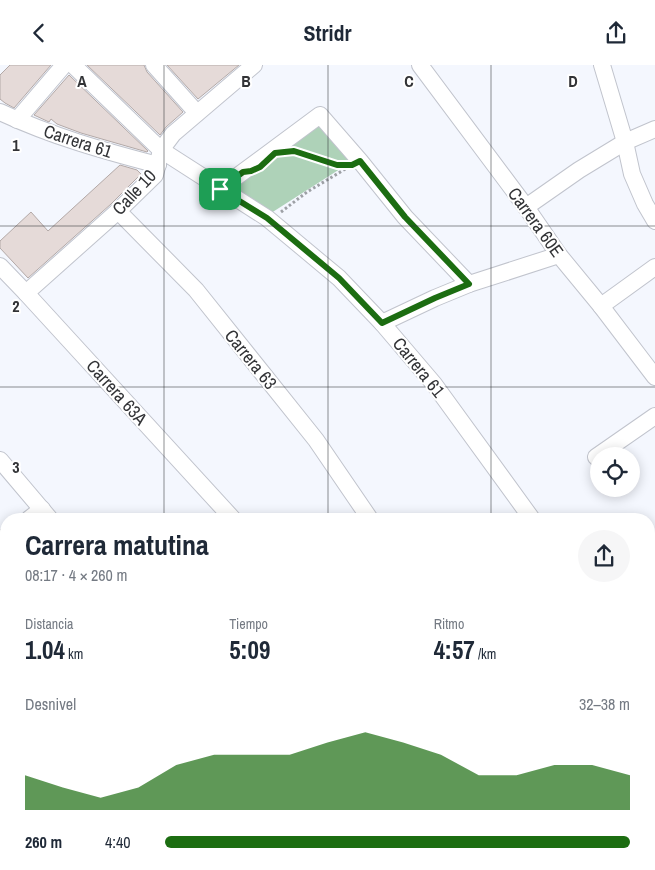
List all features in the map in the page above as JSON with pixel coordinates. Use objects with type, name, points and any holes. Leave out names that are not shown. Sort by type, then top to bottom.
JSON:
[{"type":"street","points":[[17,120],[64,65]]},
{"type":"street","points":[[73,65],[160,157]]},
{"type":"street","points":[[154,65],[198,113]]},
{"type":"street","name":"Carrera 60E","points":[[420,65],[526,207],[559,255],[601,305],[655,377]]},
{"type":"street","points":[[602,65],[625,142],[632,174],[645,204],[655,221]]},
{"type":"street","name":"Calle 10","points":[[26,293],[118,211],[155,175],[160,157],[173,134],[247,67]]},
{"type":"street","name":"Carrera 61","points":[[0,112],[85,146],[160,157],[220,189],[267,218],[339,278],[382,323],[434,384],[528,513]]},
{"type":"street","points":[[220,189],[320,115],[405,217],[469,284]]},
{"type":"street","points":[[526,207],[579,170],[625,142],[655,129]]},
{"type":"street","name":"Carrera 63","points":[[118,211],[196,290],[316,440],[366,513]]},
{"type":"street","points":[[382,323],[469,284],[559,255]]},
{"type":"street","name":"Carrera 63A","points":[[0,266],[228,513]]},
{"type":"street","points":[[601,305],[655,267]]},
{"type":"street","points":[[610,447],[655,416]]},
{"type":"street","points":[[0,459],[45,513]]},
{"type":"path","points":[[267,218],[277,215],[307,191],[352,165],[337,165],[294,151]]},
{"type":"green space","points":[[319,119],[354,160],[268,215],[225,187]]},
{"type":"building","points":[[10,65],[51,65],[14,108],[0,99],[0,75]]},
{"type":"building","points":[[87,65],[144,65],[147,72],[183,112],[160,135]]},
{"type":"building","points":[[167,65],[239,65],[198,99]]},
{"type":"building","points":[[69,75],[148,151],[81,133],[57,124],[51,119],[49,122],[34,115]]},
{"type":"building","points":[[120,165],[137,170],[141,174],[111,204],[28,278],[0,248],[0,241],[31,212],[48,231]]},
{"type":"route","points":[[294,151],[337,165],[352,165],[360,161],[405,217],[469,284],[382,323],[339,278],[267,218],[220,189],[243,172],[260,167],[275,153],[294,151]]}]
